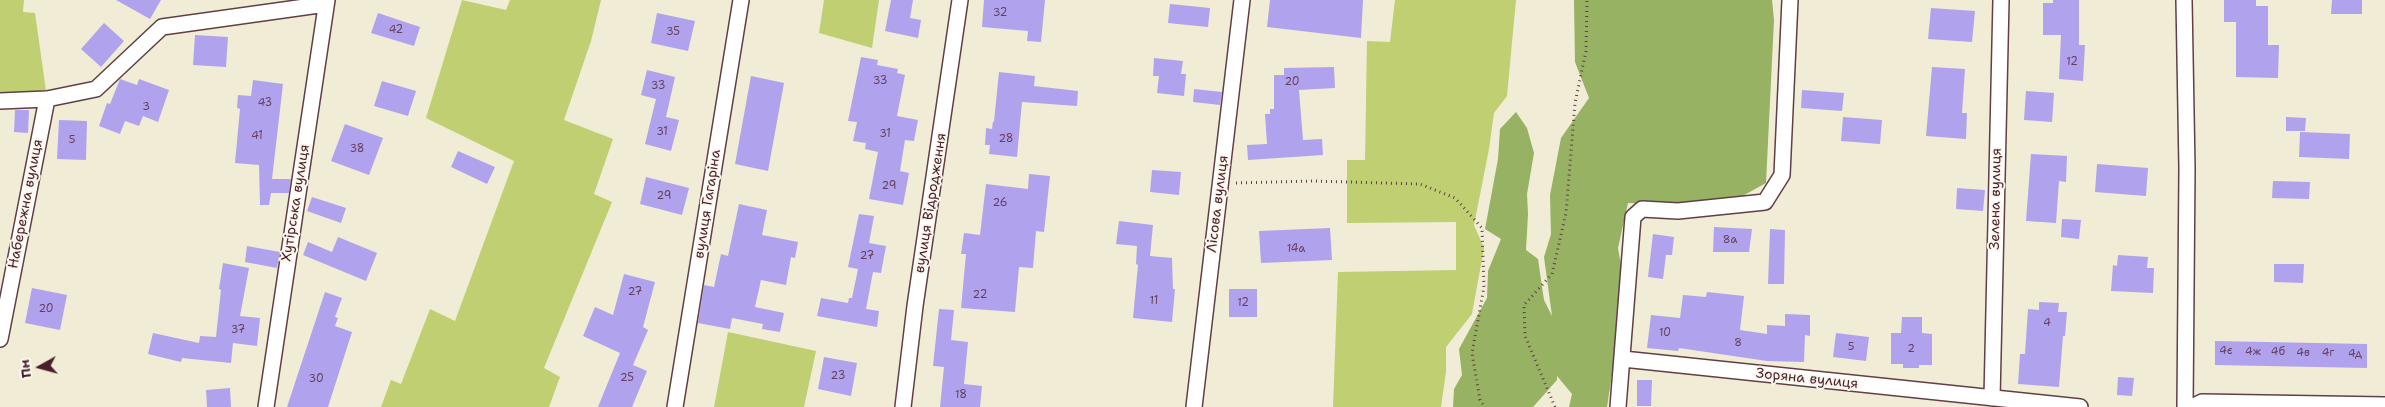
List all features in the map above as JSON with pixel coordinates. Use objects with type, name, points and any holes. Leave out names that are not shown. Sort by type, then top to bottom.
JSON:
[{"type":"street","name":"вулиця Гагаріна","points":[[674,407],[741,0]]},
{"type":"street","name":"вулиця Відродження","points":[[903,407],[915,306],[960,0]]},
{"type":"street","name":"Лісова вулиця","points":[[1194,407],[1242,0]]},
{"type":"street","points":[[1618,407],[1633,217],[1642,209],[1678,211],[1764,202],[1782,175],[1790,0]]},
{"type":"street","name":"Зелена вулиця","points":[[1992,398],[2001,0]]},
{"type":"street","points":[[2184,0],[2187,168],[2185,407]]},
{"type":"street","points":[[0,101],[47,99],[96,89],[162,27],[327,2]]},
{"type":"street","name":"Хутірська вулиця","points":[[266,407],[327,2]]},
{"type":"street","name":"Набережна вулиця","points":[[0,339],[47,99]]},
{"type":"street","name":"Зоряна вулиця","points":[[1623,359],[2080,407]]},
{"type":"street","points":[[2192,407],[2202,402],[2385,405]]},
{"type":"path","points":[[1555,407],[1525,336],[1524,305],[1552,274],[1566,213],[1575,103],[1586,51],[1587,0]]},
{"type":"path","points":[[1220,184],[1312,181],[1420,184],[1455,198],[1482,228],[1484,287],[1472,353],[1480,400],[1485,407]]},
{"type":"green space","points":[[0,0],[24,0],[23,12],[35,13],[46,91],[0,96]]},
{"type":"green space","points":[[462,0],[506,10],[510,0],[601,0],[591,41],[564,120],[613,139],[594,194],[612,202],[544,368],[560,377],[549,407],[381,407],[391,380],[401,384],[430,309],[455,321],[514,161],[426,118]]},
{"type":"green space","points":[[824,0],[879,0],[872,48],[819,33]]},
{"type":"green space","points":[[1395,0],[1516,0],[1507,96],[1494,113],[1474,225],[1484,248],[1472,314],[1446,347],[1446,372],[1441,407],[1333,407],[1338,272],[1456,270],[1456,222],[1347,223],[1347,160],[1365,160],[1367,41],[1390,42]]},
{"type":"green space","points":[[1574,0],[1772,0],[1774,20],[1766,183],[1737,199],[1695,209],[1659,204],[1628,203],[1618,248],[1625,289],[1607,407],[1569,407],[1572,394],[1557,376],[1557,380],[1533,407],[1453,407],[1454,389],[1462,375],[1459,349],[1487,298],[1488,271],[1501,239],[1485,229],[1498,159],[1500,129],[1516,112],[1527,128],[1534,153],[1527,194],[1526,250],[1538,259],[1544,300],[1552,316],[1544,257],[1551,234],[1550,195],[1561,138],[1589,98],[1575,62]]},
{"type":"green space","points":[[728,332],[816,351],[804,407],[714,407]]},
{"type":"building","points":[[116,0],[161,0],[150,19]]},
{"type":"building","points":[[891,0],[913,0],[910,18],[921,20],[918,38],[885,31]]},
{"type":"building","points":[[984,0],[1045,0],[1041,42],[1027,41],[1028,31],[982,27]]},
{"type":"building","points":[[1270,0],[1363,0],[1361,38],[1267,27]]},
{"type":"building","points":[[2053,0],[2079,0],[2079,45],[2085,45],[2083,81],[2059,79],[2061,35],[2043,35],[2043,3],[2053,3]]},
{"type":"building","points":[[2224,0],[2256,0],[2256,6],[2268,6],[2268,45],[2279,45],[2278,78],[2236,77],[2236,22],[2224,22]]},
{"type":"building","points":[[2332,0],[2362,0],[2362,14],[2331,14]]},
{"type":"building","points":[[1170,4],[1210,8],[1208,27],[1168,23]]},
{"type":"building","points":[[1931,8],[1975,11],[1972,42],[1928,39]]},
{"type":"building","points":[[378,13],[420,27],[414,46],[371,33]]},
{"type":"building","points":[[657,13],[695,21],[688,51],[651,43]]},
{"type":"building","points":[[104,23],[124,41],[101,67],[81,49]]},
{"type":"building","points":[[195,35],[228,37],[226,67],[193,65]]},
{"type":"building","points":[[861,57],[878,60],[877,65],[898,69],[897,73],[905,75],[897,116],[918,120],[914,141],[905,140],[900,171],[909,173],[903,205],[869,199],[878,152],[865,149],[866,143],[853,141],[857,122],[848,121]]},
{"type":"building","points":[[1154,58],[1183,61],[1181,74],[1186,74],[1184,96],[1157,93],[1159,76],[1153,76]]},
{"type":"building","points":[[1334,67],[1335,88],[1299,90],[1303,140],[1322,139],[1323,155],[1248,160],[1247,145],[1267,144],[1265,114],[1270,114],[1270,109],[1274,109],[1274,75],[1284,75],[1284,68]]},
{"type":"building","points":[[1932,67],[1965,69],[1962,113],[1967,113],[1966,139],[1926,136]]},
{"type":"building","points":[[647,70],[675,77],[666,117],[679,120],[671,151],[645,144],[656,99],[641,95]]},
{"type":"building","points":[[999,72],[1035,76],[1034,86],[1078,91],[1077,106],[1022,102],[1017,157],[989,154],[990,145],[985,145],[986,128],[992,129],[994,122]]},
{"type":"building","points":[[751,76],[784,83],[768,171],[735,164]]},
{"type":"building","points":[[120,79],[137,85],[139,79],[169,90],[158,122],[143,116],[139,126],[125,121],[120,134],[99,126],[107,103],[110,104]]},
{"type":"building","points":[[253,80],[283,84],[272,179],[291,179],[289,193],[271,193],[269,205],[260,205],[259,165],[235,163],[240,109],[237,108],[238,95],[251,96]]},
{"type":"building","points":[[382,81],[416,91],[408,116],[374,106]]},
{"type":"building","points":[[1194,89],[1222,92],[1220,105],[1193,102]]},
{"type":"building","points":[[1802,90],[1844,93],[1842,111],[1801,108]]},
{"type":"building","points":[[2026,91],[2054,93],[2052,122],[2024,120]]},
{"type":"building","points":[[15,110],[29,110],[28,133],[14,132]]},
{"type":"building","points":[[1843,117],[1882,120],[1880,144],[1841,141]]},
{"type":"building","points":[[2286,117],[2306,118],[2305,131],[2286,131]]},
{"type":"building","points":[[59,120],[87,121],[86,160],[57,159]]},
{"type":"building","points":[[345,124],[383,138],[369,175],[331,161]]},
{"type":"building","points":[[2300,132],[2350,134],[2349,159],[2299,157]]},
{"type":"building","points":[[458,151],[495,167],[487,184],[451,167]]},
{"type":"building","points":[[2031,154],[2067,156],[2066,182],[2059,181],[2056,223],[2026,221]]},
{"type":"building","points":[[2097,164],[2148,168],[2146,196],[2095,192]]},
{"type":"building","points":[[1152,170],[1181,172],[1179,195],[1150,192]]},
{"type":"building","points":[[1029,174],[1050,176],[1044,232],[1036,231],[1033,268],[1019,267],[1015,312],[961,308],[966,254],[961,254],[964,233],[980,235],[986,184],[1028,189]]},
{"type":"building","points":[[646,177],[689,188],[682,215],[640,204]]},
{"type":"building","points":[[2273,181],[2310,182],[2309,199],[2272,198]]},
{"type":"building","points":[[1957,188],[1985,190],[1983,211],[1956,209]]},
{"type":"building","points":[[312,197],[346,208],[341,223],[307,211]]},
{"type":"building","points":[[739,204],[767,210],[762,235],[798,242],[795,258],[791,257],[786,285],[761,280],[755,307],[784,313],[780,332],[762,329],[763,324],[732,318],[730,329],[698,323],[704,285],[714,287],[721,254],[728,256]]},
{"type":"building","points":[[859,214],[874,216],[869,243],[886,246],[881,273],[873,272],[866,309],[879,311],[877,327],[817,316],[821,298],[848,303],[849,298],[852,298],[858,269],[848,267]]},
{"type":"building","points":[[2062,219],[2081,220],[2079,239],[2061,237]]},
{"type":"building","points":[[1119,221],[1153,225],[1150,256],[1172,258],[1173,289],[1175,289],[1172,322],[1133,318],[1138,265],[1136,264],[1137,246],[1116,244]]},
{"type":"building","points":[[1714,227],[1752,229],[1749,252],[1713,252]]},
{"type":"building","points":[[1330,228],[1332,260],[1261,263],[1259,231]]},
{"type":"building","points":[[1770,229],[1785,230],[1784,284],[1768,284]]},
{"type":"building","points":[[1653,234],[1674,237],[1672,255],[1666,255],[1663,279],[1648,277]]},
{"type":"building","points":[[338,237],[377,253],[366,281],[303,255],[308,242],[332,252]]},
{"type":"building","points":[[247,246],[280,252],[277,268],[245,262]]},
{"type":"building","points":[[2118,255],[2148,257],[2147,268],[2154,268],[2153,293],[2111,291],[2113,265],[2117,266]]},
{"type":"building","points":[[223,263],[249,268],[240,316],[260,318],[257,346],[233,343],[231,363],[182,358],[181,362],[148,354],[153,333],[199,343],[200,336],[216,337],[221,290],[219,289]]},
{"type":"building","points":[[2274,264],[2304,264],[2303,283],[2274,282]]},
{"type":"building","points":[[624,274],[655,282],[643,327],[648,330],[633,365],[647,371],[632,407],[598,407],[620,353],[583,336],[595,307],[613,315]]},
{"type":"building","points":[[32,288],[67,295],[60,330],[25,323]]},
{"type":"building","points":[[1229,289],[1257,289],[1257,317],[1229,317]]},
{"type":"building","points":[[325,292],[342,298],[335,317],[338,318],[335,326],[352,332],[328,407],[287,407]]},
{"type":"building","points":[[1707,292],[1744,296],[1740,330],[1767,334],[1767,325],[1785,326],[1785,314],[1810,315],[1810,336],[1805,335],[1804,362],[1767,361],[1679,348],[1678,351],[1647,348],[1651,315],[1680,318],[1683,295],[1706,297]]},
{"type":"building","points":[[2039,302],[2059,303],[2058,312],[2067,312],[2059,387],[2018,384],[2020,354],[2025,354],[2028,309],[2039,310]]},
{"type":"building","points":[[939,309],[954,310],[951,340],[968,342],[964,384],[982,386],[980,407],[940,407],[944,367],[933,366]]},
{"type":"building","points":[[1902,317],[1922,317],[1922,333],[1932,334],[1932,365],[1919,365],[1919,368],[1903,368],[1903,364],[1891,364],[1891,333],[1901,333]]},
{"type":"building","points":[[1836,333],[1869,337],[1866,361],[1833,357]]},
{"type":"building","points":[[2215,341],[2367,344],[2367,368],[2215,365]]},
{"type":"building","points":[[824,357],[857,363],[851,396],[818,389]]},
{"type":"building","points":[[2118,377],[2134,378],[2132,396],[2117,395]]},
{"type":"building","points":[[1637,380],[1652,380],[1651,406],[1637,406]]},
{"type":"building","points":[[230,388],[231,407],[207,407],[206,390]]}]
